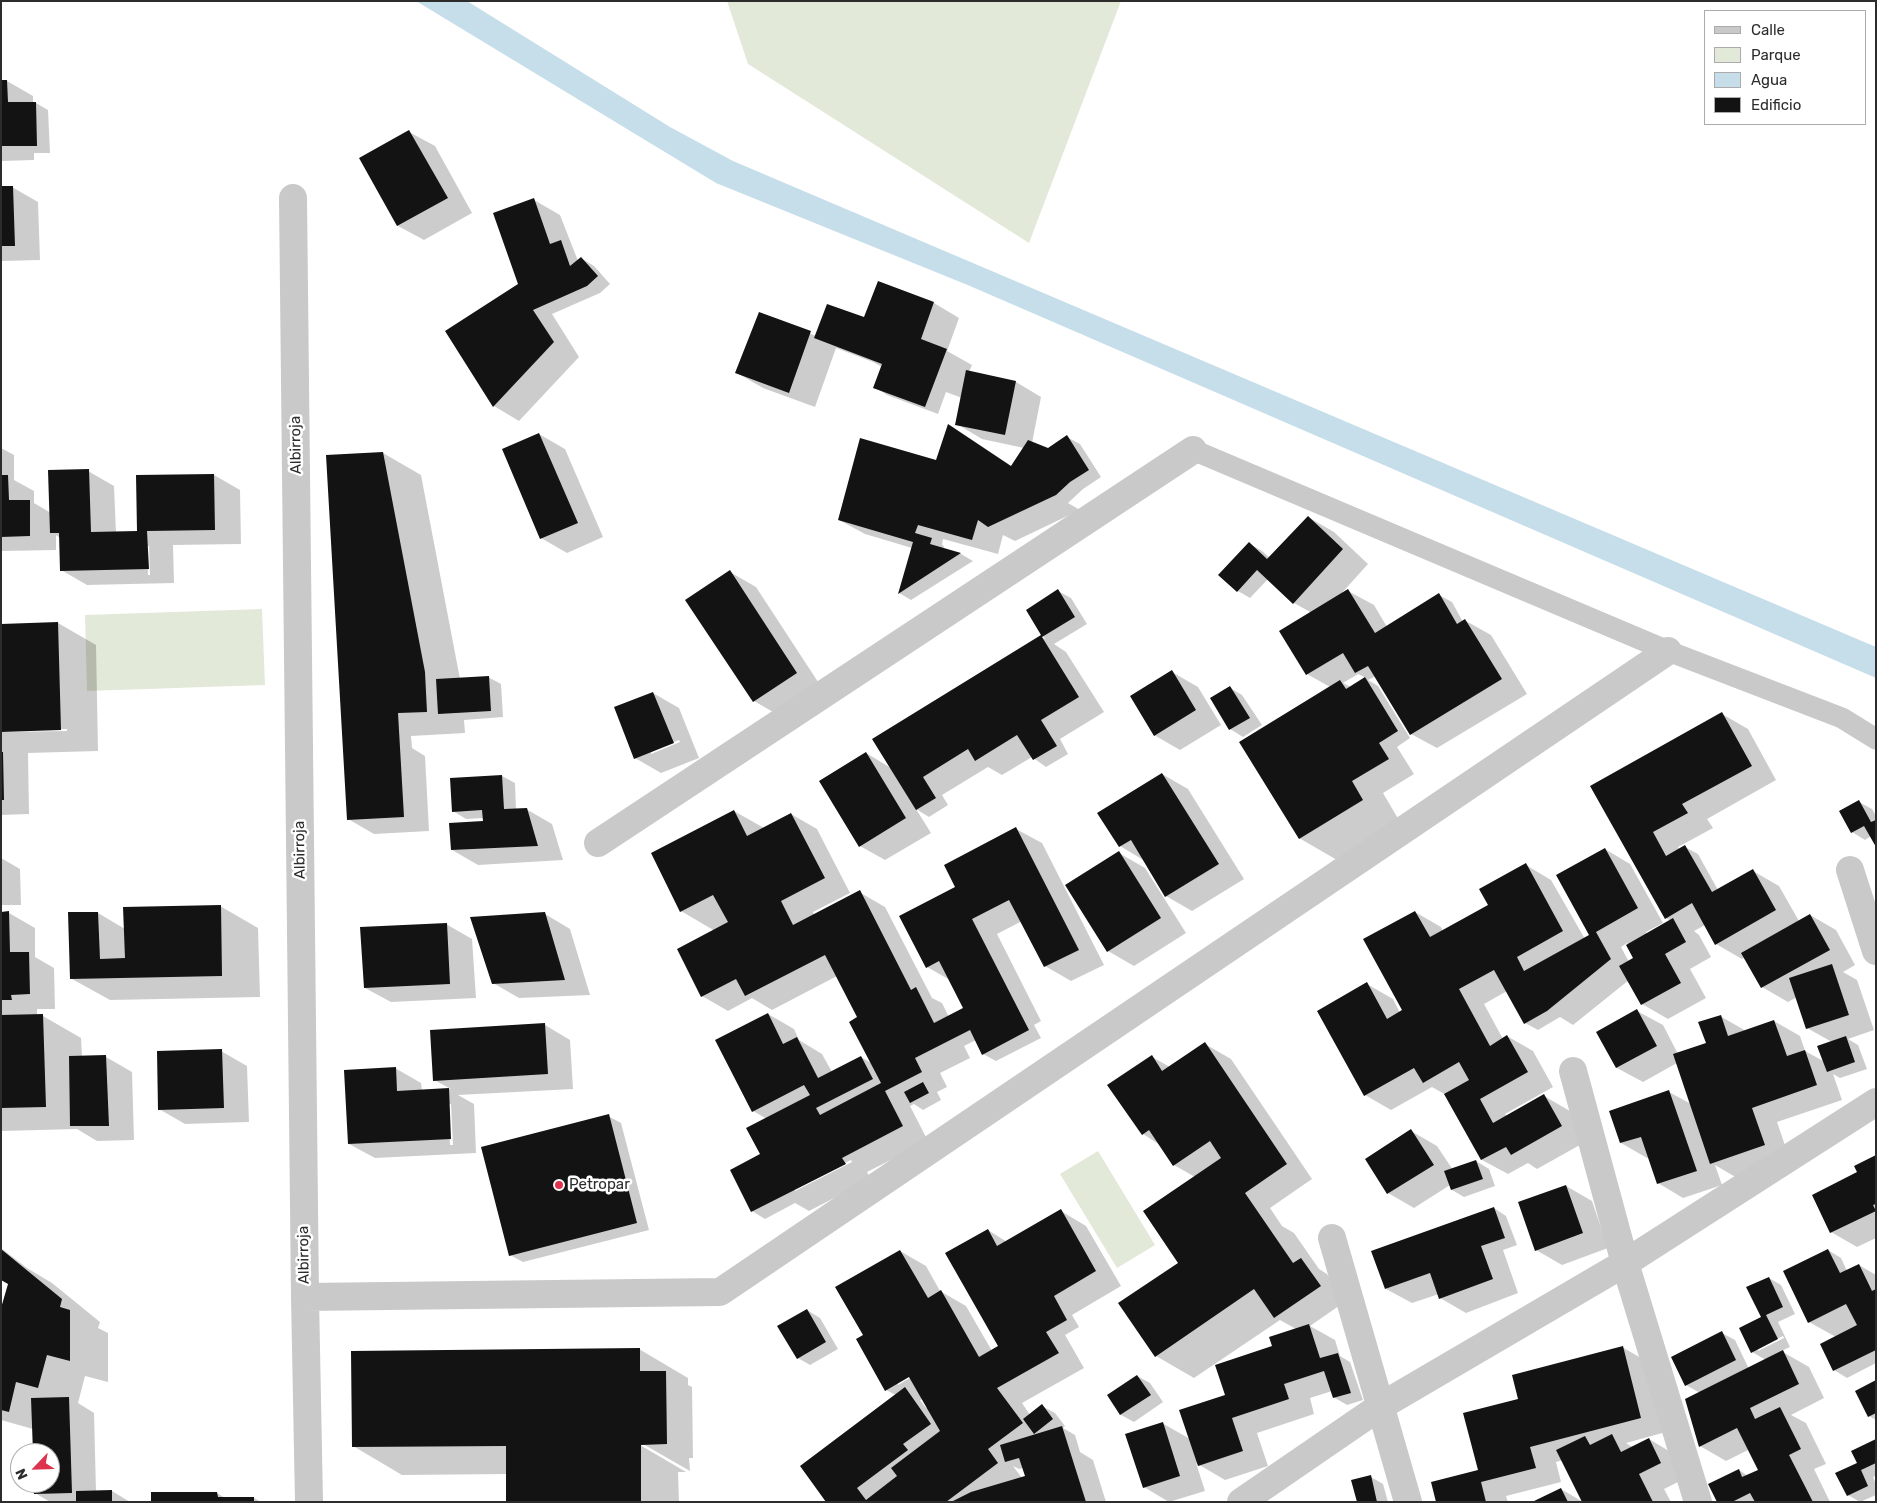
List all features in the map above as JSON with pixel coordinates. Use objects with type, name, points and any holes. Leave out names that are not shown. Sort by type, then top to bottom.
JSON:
[{"type":"street","name":"Albirroja","points":[[293,198],[309,1502]]},
{"type":"street","points":[[598,843],[1193,450]]},
{"type":"street","points":[[305,1296],[720,1292],[1668,651]]},
{"type":"street","points":[[1850,870],[1876,951]]},
{"type":"street","points":[[1573,1071],[1625,1263],[1698,1502]]},
{"type":"street","points":[[1241,1502],[1381,1406],[1625,1263],[1876,1102]]},
{"type":"street","points":[[1332,1238],[1408,1502]]},
{"type":"lane","points":[[1193,450],[1668,651],[1842,718],[1876,739]]},
{"type":"green space","points":[[727,1],[1121,1],[1029,243],[748,64]]},
{"type":"green space","points":[[262,609],[265,685],[87,691],[85,615]]},
{"type":"green space","points":[[1098,1151],[1155,1245],[1117,1268],[1060,1174]]},
{"type":"water","points":[[416,1],[467,1],[670,127],[733,161],[1876,647],[1876,678],[970,286],[716,183]]},
{"type":"building","points":[[1,80],[7,80],[8,102],[36,102],[37,146],[1,146]]},
{"type":"building","points":[[409,130],[448,198],[397,226],[359,158]]},
{"type":"building","points":[[1,186],[13,186],[15,246],[1,246]]},
{"type":"building","points":[[534,198],[550,244],[561,240],[570,266],[581,257],[598,276],[587,286],[533,310],[554,342],[493,407],[445,331],[518,284],[493,213]]},
{"type":"building","points":[[878,281],[934,302],[921,339],[947,349],[925,407],[873,388],[882,364],[814,338],[827,304],[864,317]]},
{"type":"building","points":[[759,312],[811,331],[789,393],[735,373]]},
{"type":"building","points":[[966,370],[1016,381],[1005,435],[955,425]]},
{"type":"building","points":[[948,424],[1011,466],[1028,440],[1048,448],[1067,435],[1089,470],[1070,482],[1056,495],[988,527],[978,520],[972,540],[918,525],[915,533],[932,538],[930,544],[961,553],[898,594],[913,542],[838,520],[860,438],[936,460]]},
{"type":"building","points":[[539,433],[578,523],[540,539],[502,449]]},
{"type":"building","points":[[383,452],[425,672],[427,712],[398,713],[404,817],[347,820],[326,455]]},
{"type":"building","points":[[89,469],[91,532],[137,531],[136,475],[214,474],[215,530],[147,531],[149,569],[60,571],[59,533],[50,533],[48,470]]},
{"type":"building","points":[[1,475],[8,475],[9,500],[30,500],[30,536],[1,537]]},
{"type":"building","points":[[1308,516],[1343,549],[1293,604],[1257,570],[1237,592],[1218,575],[1249,542],[1267,559]]},
{"type":"building","points":[[730,570],[797,673],[753,702],[685,600]]},
{"type":"building","points":[[1058,589],[1075,617],[1042,637],[1079,697],[1041,720],[1057,746],[1033,760],[1017,735],[975,761],[968,749],[923,777],[936,798],[916,810],[872,739],[1041,635],[1026,610]]},
{"type":"building","points":[[1348,589],[1375,633],[1439,593],[1457,624],[1465,619],[1502,679],[1410,735],[1368,666],[1355,673],[1343,653],[1306,675],[1279,631]]},
{"type":"building","points":[[58,622],[61,730],[1,732],[1,624]]},
{"type":"building","points":[[1172,670],[1196,710],[1154,736],[1130,696]]},
{"type":"building","points":[[489,676],[491,711],[438,714],[436,679]]},
{"type":"building","points":[[1365,677],[1398,731],[1379,743],[1389,759],[1352,781],[1363,800],[1299,839],[1239,742],[1340,680],[1346,689]]},
{"type":"building","points":[[1230,686],[1250,718],[1229,730],[1210,698]]},
{"type":"building","points":[[653,692],[674,743],[634,759],[614,707]]},
{"type":"building","points":[[1722,712],[1752,766],[1682,804],[1688,813],[1653,832],[1666,856],[1685,845],[1712,892],[1753,869],[1776,910],[1715,945],[1692,903],[1665,919],[1590,786]]},
{"type":"building","points":[[1,752],[3,752],[4,800],[1,800]]},
{"type":"building","points":[[866,752],[906,818],[859,847],[819,781]]},
{"type":"building","points":[[1162,773],[1219,864],[1165,897],[1131,840],[1119,847],[1097,813]]},
{"type":"building","points":[[502,775],[504,809],[527,808],[538,846],[451,850],[449,823],[483,821],[482,810],[452,812],[450,778]]},
{"type":"building","points":[[1859,800],[1871,822],[1876,820],[1876,847],[1864,826],[1851,833],[1839,811]]},
{"type":"building","points":[[734,810],[747,836],[791,813],[825,878],[781,901],[793,925],[860,890],[911,990],[916,987],[934,1023],[963,1008],[939,961],[926,968],[899,916],[955,887],[944,865],[1016,827],[1079,950],[1044,967],[1009,900],[972,919],[1029,1030],[982,1055],[970,1030],[915,1058],[922,1072],[885,1091],[903,1126],[842,1158],[846,1164],[751,1212],[730,1170],[760,1154],[746,1128],[810,1095],[804,1085],[752,1112],[715,1040],[768,1013],[783,1044],[797,1037],[818,1078],[861,1056],[873,1079],[816,1108],[820,1115],[881,1083],[849,1022],[857,1017],[825,955],[745,996],[736,979],[701,997],[677,949],[728,922],[713,895],[680,912],[651,853]]},
{"type":"building","points":[[1605,848],[1638,908],[1596,932],[1611,959],[1547,1011],[1524,1024],[1494,970],[1459,989],[1490,1046],[1507,1035],[1528,1072],[1480,1099],[1493,1123],[1544,1094],[1562,1126],[1511,1155],[1506,1147],[1481,1160],[1444,1094],[1469,1080],[1459,1062],[1423,1083],[1414,1068],[1364,1096],[1317,1011],[1367,982],[1387,1019],[1402,1010],[1363,939],[1415,911],[1430,937],[1488,905],[1479,889],[1526,863],[1563,931],[1517,957],[1524,971],[1589,935],[1556,875]]},
{"type":"building","points":[[1119,851],[1161,918],[1107,952],[1065,885]]},
{"type":"building","points":[[221,905],[222,976],[70,979],[68,912],[98,912],[100,959],[125,958],[123,907]]},
{"type":"building","points":[[9,911],[10,952],[29,952],[30,994],[11,995],[12,1000],[1,1000],[1,912]]},
{"type":"building","points":[[545,912],[565,980],[492,984],[470,917]]},
{"type":"building","points":[[1810,914],[1830,950],[1761,988],[1741,953]]},
{"type":"building","points":[[1673,918],[1686,942],[1665,954],[1681,983],[1641,1005],[1619,966],[1633,958],[1626,945]]},
{"type":"building","points":[[447,923],[450,984],[364,988],[360,927]]},
{"type":"building","points":[[1832,964],[1849,1015],[1806,1029],[1789,978]]},
{"type":"building","points":[[1637,1009],[1657,1046],[1616,1068],[1596,1032]]},
{"type":"building","points":[[43,1014],[46,1107],[1,1108],[1,1015]]},
{"type":"building","points":[[1721,1015],[1728,1036],[1774,1020],[1787,1056],[1805,1050],[1817,1085],[1752,1108],[1765,1145],[1710,1164],[1673,1054],[1706,1043],[1698,1022]]},
{"type":"building","points":[[545,1023],[548,1074],[433,1081],[430,1030]]},
{"type":"building","points":[[1846,1036],[1855,1062],[1827,1072],[1817,1046]]},
{"type":"building","points":[[1205,1042],[1287,1164],[1245,1193],[1293,1263],[1301,1258],[1321,1286],[1274,1318],[1254,1289],[1155,1357],[1118,1303],[1178,1263],[1143,1211],[1221,1158],[1210,1141],[1173,1166],[1149,1130],[1142,1135],[1107,1085],[1152,1055],[1162,1071]]},
{"type":"building","points":[[222,1049],[224,1108],[158,1110],[157,1051]]},
{"type":"building","points":[[106,1055],[109,1126],[70,1126],[69,1056]]},
{"type":"building","points":[[396,1067],[397,1091],[449,1088],[451,1139],[348,1144],[344,1070]]},
{"type":"building","points":[[923,1082],[929,1093],[910,1103],[904,1092]]},
{"type":"building","points":[[1669,1090],[1697,1171],[1657,1184],[1641,1137],[1620,1143],[1609,1111]]},
{"type":"building","name":"Petropar","points":[[609,1114],[637,1223],[509,1256],[481,1147]]},
{"type":"building","points":[[1411,1129],[1434,1165],[1387,1194],[1365,1159]]},
{"type":"building","points":[[1876,1155],[1876,1204],[1873,1205],[1876,1211],[1830,1233],[1812,1195],[1857,1172],[1854,1166]]},
{"type":"building","points":[[1476,1160],[1483,1179],[1451,1190],[1444,1171]]},
{"type":"building","points":[[1566,1185],[1583,1233],[1535,1251],[1518,1202]]},
{"type":"building","points":[[1494,1207],[1505,1238],[1481,1246],[1493,1279],[1439,1299],[1430,1273],[1385,1289],[1371,1251]]},
{"type":"building","points":[[1061,1209],[1096,1271],[1054,1296],[1067,1320],[1046,1332],[1059,1353],[997,1388],[1023,1423],[988,1449],[998,1463],[946,1502],[826,1502],[800,1466],[905,1387],[931,1424],[903,1444],[908,1450],[857,1488],[866,1500],[897,1476],[891,1468],[940,1431],[909,1377],[885,1391],[856,1339],[863,1335],[835,1287],[900,1250],[928,1298],[941,1290],[979,1357],[998,1346],[945,1253],[988,1229],[997,1246]]},
{"type":"building","points":[[1,1249],[62,1299],[60,1307],[70,1310],[70,1361],[47,1355],[38,1388],[16,1382],[9,1412],[1,1410],[1,1308],[8,1284],[1,1280]]},
{"type":"building","points":[[1828,1249],[1840,1273],[1859,1264],[1872,1291],[1876,1289],[1876,1350],[1833,1371],[1820,1344],[1857,1325],[1846,1304],[1808,1323],[1783,1271]]},
{"type":"building","points":[[1769,1277],[1783,1307],[1766,1315],[1778,1339],[1751,1353],[1739,1328],[1761,1317],[1746,1287]]},
{"type":"building","points":[[807,1309],[826,1342],[797,1359],[777,1326]]},
{"type":"building","points":[[1309,1324],[1320,1358],[1338,1353],[1351,1393],[1333,1398],[1324,1371],[1284,1384],[1289,1399],[1232,1418],[1243,1451],[1198,1466],[1179,1410],[1225,1395],[1215,1365],[1272,1346],[1269,1337]]},
{"type":"building","points":[[1722,1331],[1736,1360],[1685,1386],[1671,1357]]},
{"type":"building","points":[[1623,1346],[1641,1418],[1530,1447],[1536,1468],[1481,1482],[1486,1502],[1436,1502],[1431,1482],[1478,1470],[1463,1413],[1518,1399],[1512,1375]]},
{"type":"building","points":[[640,1348],[640,1371],[666,1371],[667,1444],[641,1445],[641,1502],[506,1502],[506,1446],[352,1447],[351,1351]]},
{"type":"building","points":[[1783,1350],[1799,1384],[1750,1408],[1755,1419],[1780,1407],[1801,1449],[1789,1455],[1813,1502],[1755,1502],[1750,1493],[1732,1502],[1717,1502],[1708,1484],[1739,1469],[1742,1477],[1758,1470],[1737,1428],[1699,1447],[1685,1399]]},
{"type":"building","points":[[1137,1375],[1151,1395],[1120,1415],[1107,1395]]},
{"type":"building","points":[[1876,1380],[1876,1413],[1868,1417],[1855,1391]]},
{"type":"building","points":[[69,1397],[72,1493],[34,1494],[60,1493],[60,1443],[33,1443],[31,1398]]},
{"type":"building","points":[[1042,1404],[1053,1419],[1034,1434],[1023,1419]]},
{"type":"building","points":[[1163,1422],[1180,1476],[1143,1488],[1125,1434]]},
{"type":"building","points":[[1062,1426],[1086,1502],[951,1502],[971,1492],[1025,1476],[1019,1458],[1005,1462],[1000,1445]]},
{"type":"building","points":[[1612,1434],[1621,1452],[1649,1438],[1661,1463],[1639,1474],[1653,1502],[1582,1502],[1556,1450],[1585,1436],[1590,1445]]},
{"type":"building","points":[[1876,1439],[1876,1463],[1861,1470],[1868,1486],[1847,1496],[1835,1473],[1857,1463],[1851,1451]]},
{"type":"building","points":[[1371,1475],[1377,1502],[1357,1502],[1351,1480]]},
{"type":"building","points":[[1561,1488],[1568,1502],[1532,1502]]},
{"type":"building","points":[[112,1490],[112,1502],[76,1502],[76,1491]]},
{"type":"building","points":[[151,1492],[217,1492],[218,1497],[254,1497],[254,1502],[151,1502]]},
{"type":"place","name":"Petropar","points":[[559,1185]]}]
